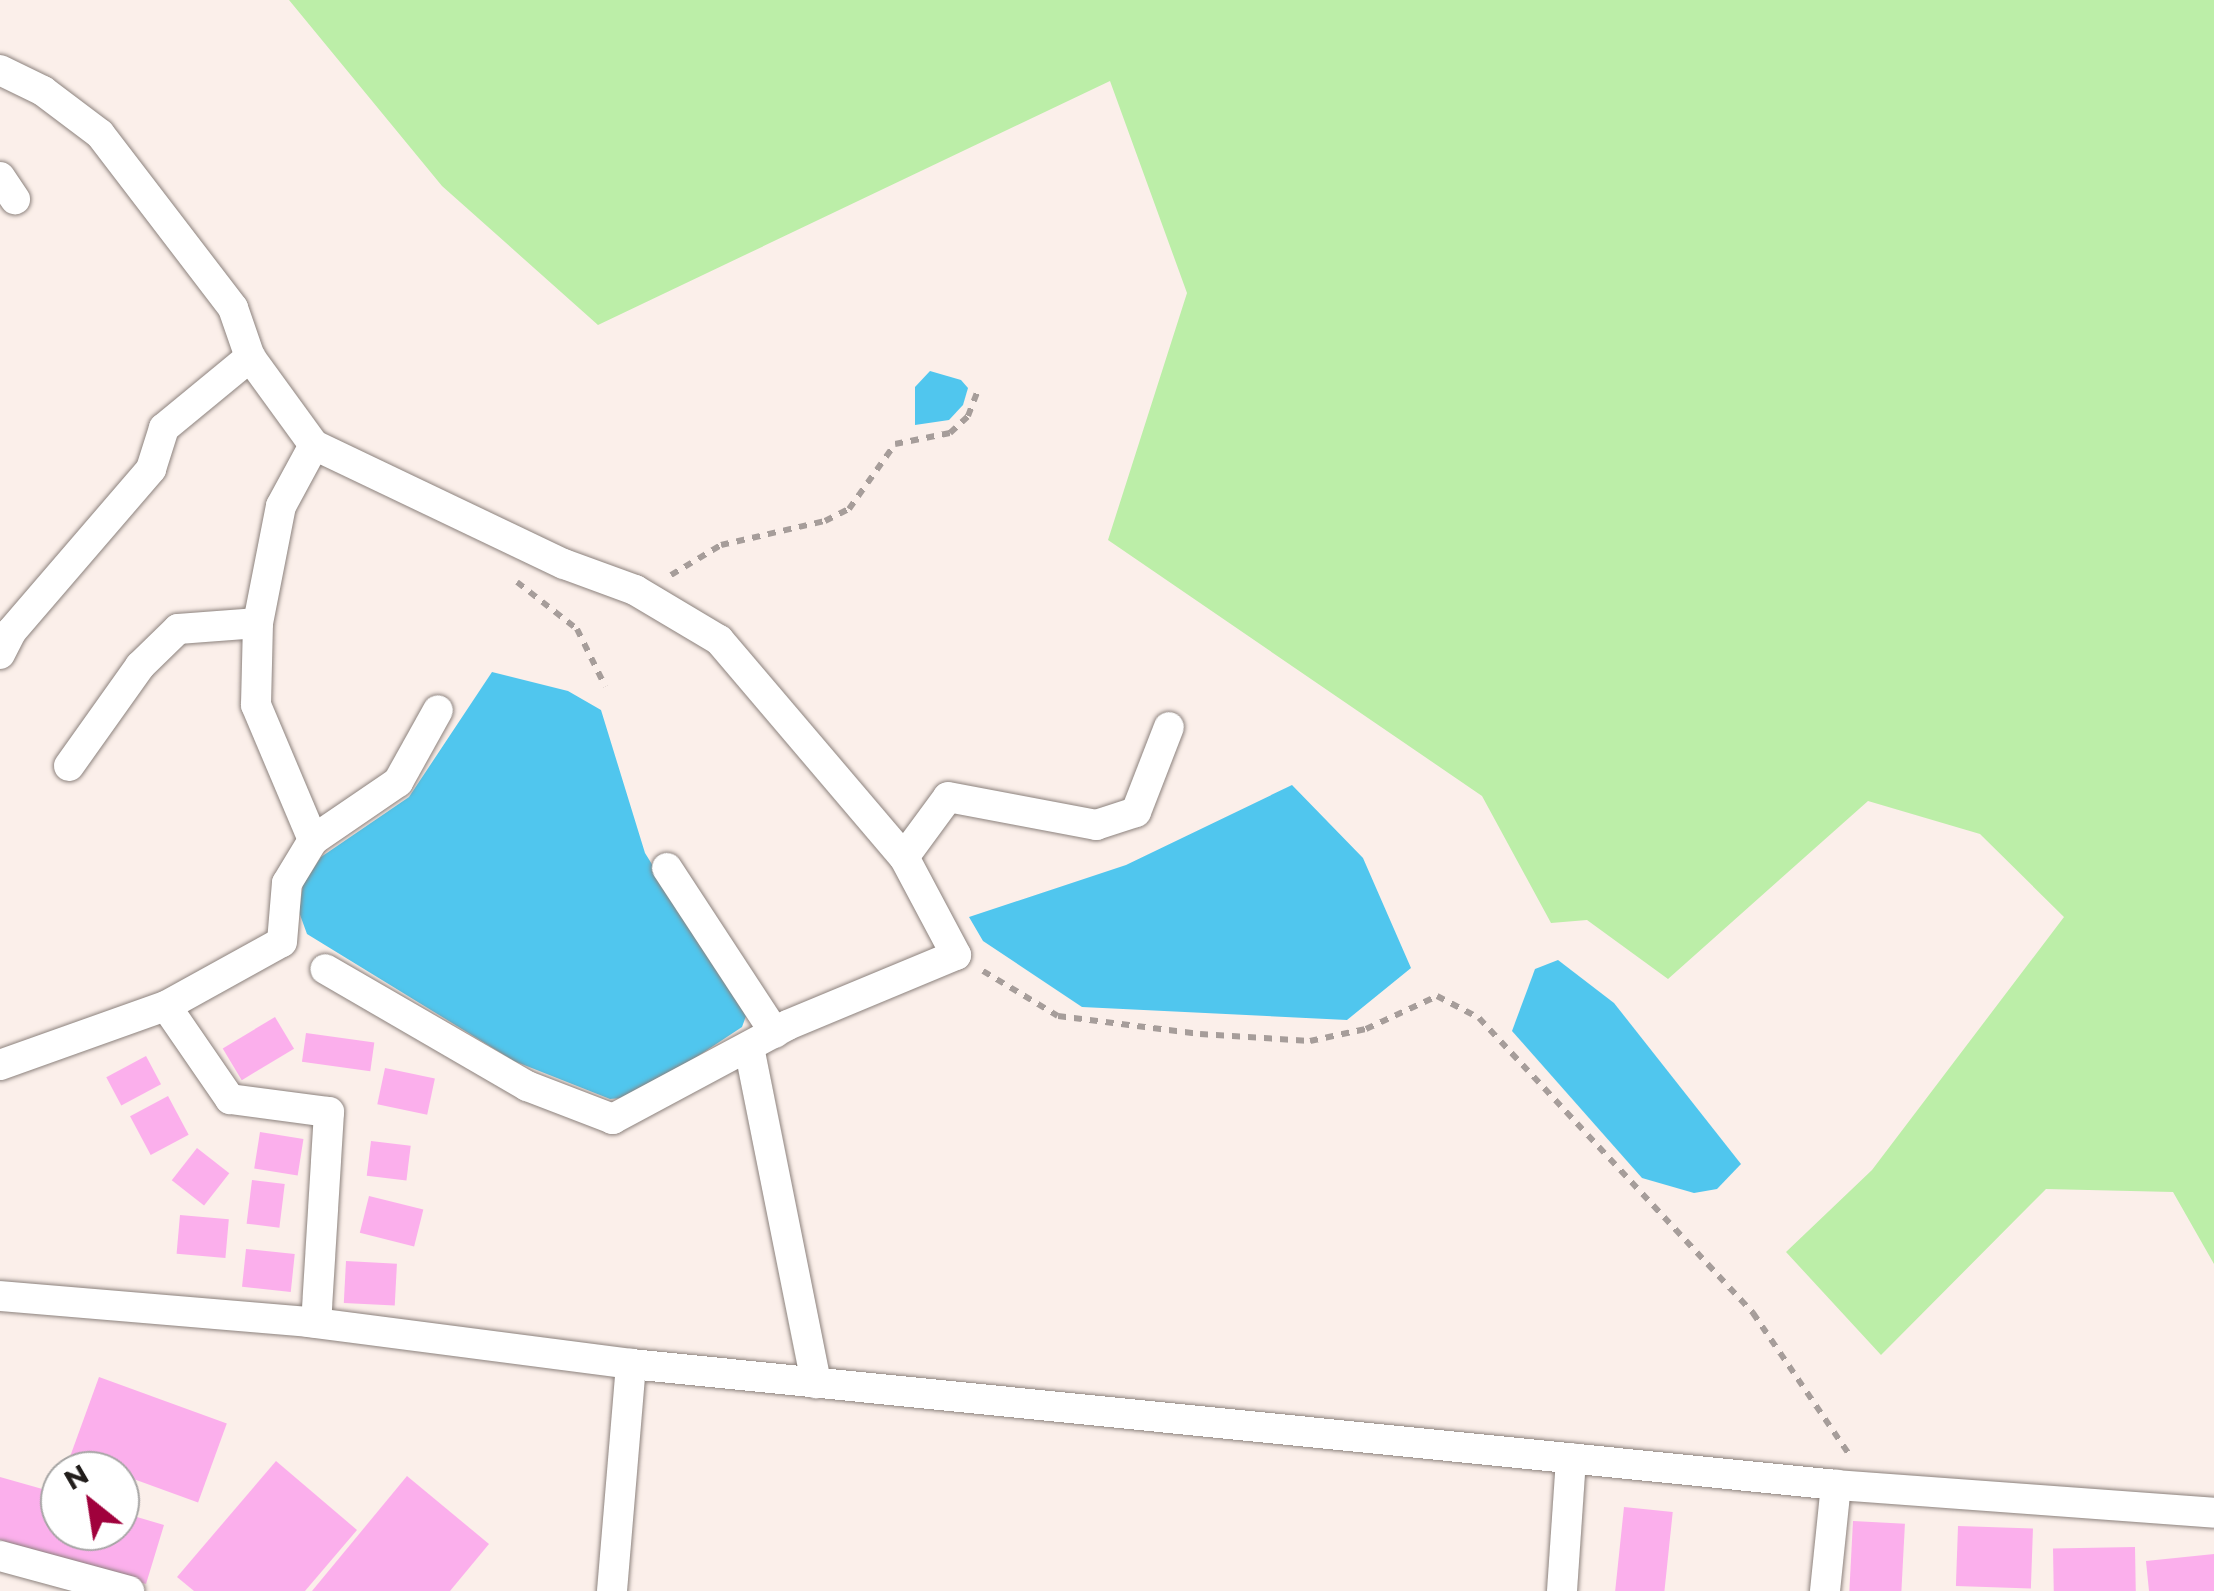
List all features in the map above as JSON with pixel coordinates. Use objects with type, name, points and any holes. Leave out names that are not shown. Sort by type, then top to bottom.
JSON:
[{"type":"street","points":[[0,70],[43,91],[100,134],[233,308],[250,358],[314,444],[564,564],[636,590],[720,640],[904,857],[956,956],[762,1040],[613,1119],[527,1086],[325,969]]},
{"type":"street","points":[[0,654],[11,632],[151,469],[164,428],[250,358]]},
{"type":"street","points":[[314,444],[280,506],[258,623],[256,704],[314,840]]},
{"type":"street","points":[[69,766],[140,666],[178,630],[258,623]]},
{"type":"street","points":[[0,1065],[166,1006],[282,942],[287,882],[314,840],[398,782],[438,710]]},
{"type":"street","points":[[904,857],[948,797],[1096,825],[1136,812],[1169,727]]},
{"type":"street","points":[[666,868],[762,1040],[816,1383]]},
{"type":"street","points":[[166,1006],[230,1099],[329,1112],[316,1324]]},
{"type":"street","points":[[0,1296],[316,1324],[631,1364],[1836,1485],[2214,1513]]},
{"type":"street","points":[[612,1591],[631,1364]]},
{"type":"street","points":[[1562,1591],[1572,1458]]},
{"type":"street","points":[[1825,1591],[1836,1485]]},
{"type":"street","points":[[0,1556],[129,1591]]},
{"type":"path","points":[[636,590],[644,578],[673,575],[721,546],[826,521],[850,509],[895,444],[950,433],[968,416],[980,388]]},
{"type":"path","points":[[501,570],[577,629],[605,686]]},
{"type":"path","points":[[956,956],[1058,1016],[1182,1032],[1310,1041],[1366,1029],[1437,996],[1480,1018],[1753,1313],[1825,1410],[1867,1485]]},
{"type":"green space","points":[[289,0],[2214,0],[2214,1264],[2173,1192],[2046,1189],[1881,1355],[1786,1252],[1872,1170],[2064,917],[1980,834],[1868,801],[1668,979],[1587,920],[1551,923],[1482,796],[1108,540],[1187,293],[1110,81],[598,325],[442,186]]},
{"type":"water","points":[[930,371],[961,380],[968,388],[963,405],[949,420],[915,425],[915,387]]},
{"type":"water","points":[[492,672],[568,691],[601,710],[645,853],[746,1016],[742,1027],[636,1097],[610,1099],[514,1061],[307,934],[299,912],[303,885],[321,857],[409,797]]},
{"type":"water","points":[[1292,785],[1363,858],[1411,968],[1347,1020],[1082,1007],[983,941],[969,917],[1126,865]]},
{"type":"water","points":[[1558,960],[1614,1003],[1741,1164],[1717,1189],[1694,1193],[1642,1178],[1512,1031],[1535,969]]},
{"type":"building","points":[[275,1017],[294,1049],[242,1080],[223,1048]]},
{"type":"building","points":[[306,1033],[374,1043],[370,1071],[302,1062]]},
{"type":"building","points":[[146,1056],[161,1084],[121,1105],[106,1077]]},
{"type":"building","points":[[385,1068],[435,1079],[427,1115],[377,1104]]},
{"type":"building","points":[[168,1096],[189,1135],[151,1155],[130,1116]]},
{"type":"building","points":[[260,1132],[303,1139],[298,1175],[254,1169]]},
{"type":"building","points":[[371,1141],[411,1146],[406,1181],[367,1176]]},
{"type":"building","points":[[197,1148],[229,1173],[204,1206],[172,1180]]},
{"type":"building","points":[[252,1180],[285,1184],[279,1228],[247,1224]]},
{"type":"building","points":[[369,1196],[423,1210],[414,1246],[360,1233]]},
{"type":"building","points":[[180,1215],[229,1219],[225,1258],[177,1254]]},
{"type":"building","points":[[246,1249],[295,1254],[291,1292],[242,1287]]},
{"type":"building","points":[[346,1261],[397,1264],[395,1306],[344,1303]]},
{"type":"building","points":[[99,1377],[227,1424],[198,1502],[140,1481],[140,1451],[72,1451]]},
{"type":"building","points":[[276,1461],[357,1530],[305,1591],[194,1591],[177,1577]]},
{"type":"building","points":[[407,1476],[489,1544],[450,1591],[312,1591]]},
{"type":"building","points":[[0,1477],[40,1488],[40,1551],[140,1551],[140,1518],[164,1525],[146,1584],[0,1540]]},
{"type":"building","points":[[1624,1507],[1673,1512],[1664,1591],[1615,1591]]},
{"type":"building","points":[[1853,1521],[1905,1524],[1901,1591],[1849,1591]]},
{"type":"building","points":[[1958,1526],[2033,1529],[2031,1589],[1956,1586]]},
{"type":"building","points":[[2135,1547],[2136,1591],[2054,1591],[2053,1548]]},
{"type":"building","points":[[2214,1554],[2214,1591],[2149,1591],[2146,1561]]}]
